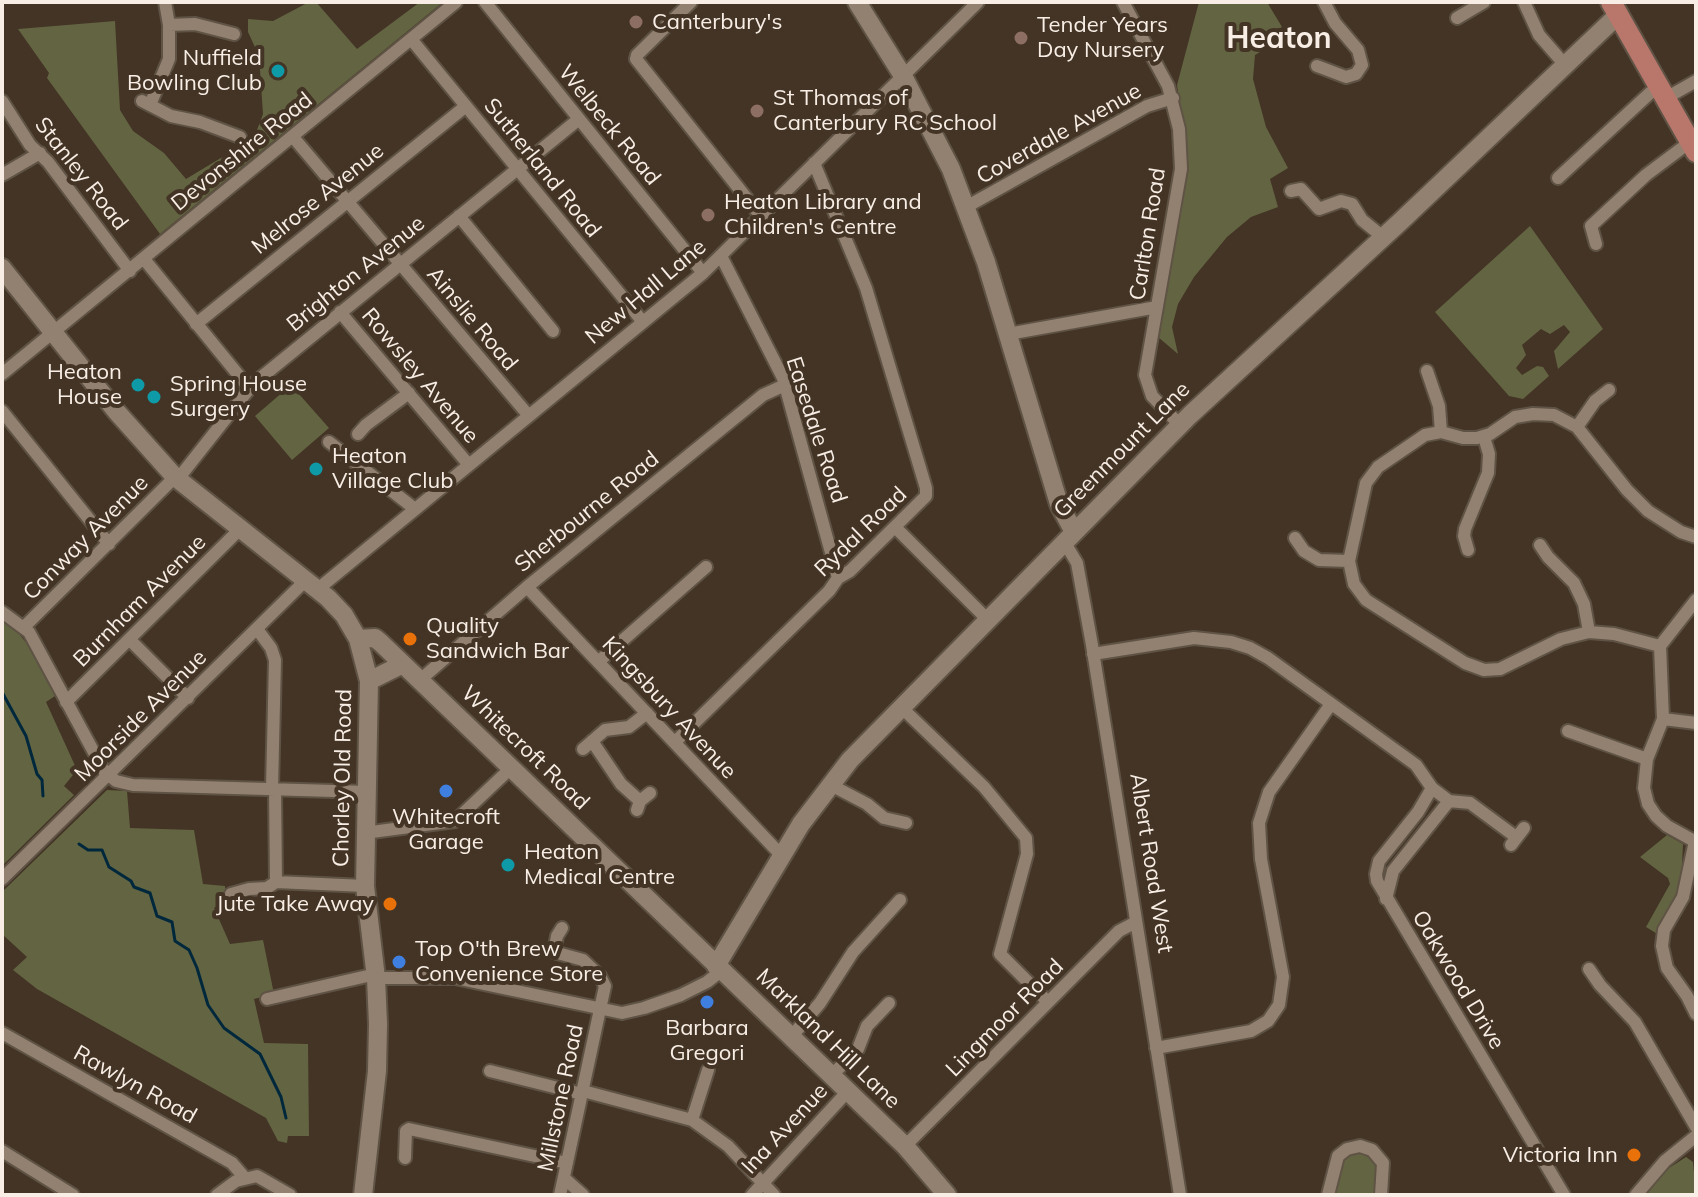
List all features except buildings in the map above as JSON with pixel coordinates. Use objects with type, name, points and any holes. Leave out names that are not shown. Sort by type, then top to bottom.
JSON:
[{"type":"main road","points":[[1614,8],[1693,147]]},
{"type":"street","points":[[165,2],[170,49],[167,68],[146,103],[171,116],[227,128],[240,137]]},
{"type":"street","name":"Devonshire Road","points":[[2,374],[456,2]]},
{"type":"street","name":"Welbeck Road","points":[[485,2],[703,273]]},
{"type":"street","points":[[691,2],[636,59],[760,215]]},
{"type":"street","name":"Albert Road West","points":[[857,2],[903,76],[936,138],[966,207],[986,262],[1070,537],[1093,654],[1180,1195]]},
{"type":"street","name":"New Hall Lane","points":[[312,585],[415,509],[703,273],[978,2]]},
{"type":"street","name":"Carlton Road","points":[[1123,2],[1163,75],[1173,98],[1179,129],[1181,169],[1146,380],[1152,396],[1180,425]]},
{"type":"street","points":[[1324,2],[1362,60],[1359,71],[1351,76],[1324,73]]},
{"type":"street","points":[[1455,19],[1484,2]]},
{"type":"street","points":[[1524,2],[1539,35],[1566,66]]},
{"type":"street","name":"Greenmount Lane","points":[[718,969],[782,856],[829,784],[1180,425],[1566,66],[1614,8]]},
{"type":"street","points":[[169,25],[195,24],[218,36],[234,34]]},
{"type":"street","name":"Sutherland Road","points":[[411,39],[643,322]]},
{"type":"street","points":[[1558,178],[1650,93],[1696,81]]},
{"type":"street","name":"Coverdale Avenue","points":[[966,207],[1147,106],[1173,98]]},
{"type":"street","name":"Stanley Road","points":[[2,101],[26,139],[130,271]]},
{"type":"street","name":"Melrose Avenue","points":[[196,324],[466,106]]},
{"type":"street","name":"Brighton Avenue","points":[[177,478],[249,388],[579,119]]},
{"type":"street","name":"Ainslie Road","points":[[293,137],[529,416]]},
{"type":"street","points":[[1596,244],[1591,226],[1646,175],[1693,147]]},
{"type":"street","points":[[2,175],[40,153]]},
{"type":"street","name":"Rydal Road","points":[[675,742],[829,591],[838,578],[850,571],[924,500],[926,488],[866,288],[814,163]]},
{"type":"street","points":[[1291,191],[1301,189],[1319,209],[1341,201],[1352,204],[1362,220],[1383,237]]},
{"type":"street","points":[[459,216],[553,331]]},
{"type":"street","name":"Easedale Road","points":[[721,256],[785,385],[838,578]]},
{"type":"street","points":[[144,259],[249,388]]},
{"type":"street","name":"Chorley Old Road","points":[[2,268],[116,411],[177,478],[312,585],[344,615],[358,639],[369,681],[365,886],[376,976],[377,1071],[363,1195]]},
{"type":"street","points":[[1008,334],[1157,307]]},
{"type":"street","name":"Rowsley Avenue","points":[[340,312],[469,465]]},
{"type":"street","points":[[1427,371],[1426,387],[1439,406],[1441,432]]},
{"type":"street","name":"Sherbourne Road","points":[[420,680],[527,587],[763,395],[785,385]]},
{"type":"street","points":[[1577,427],[1592,398],[1609,390]]},
{"type":"street","points":[[360,426],[409,393]]},
{"type":"street","points":[[2,411],[109,544]]},
{"type":"street","points":[[1660,646],[1614,634],[1589,632],[1561,639],[1502,675],[1470,666],[1366,600],[1354,584],[1349,561],[1362,481],[1418,439],[1441,432],[1463,438],[1484,437],[1508,421],[1524,415],[1554,415],[1577,427],[1638,502],[1668,524],[1696,537]]},
{"type":"street","points":[[1468,550],[1464,536],[1488,473],[1489,454],[1484,437]]},
{"type":"street","points":[[329,442],[415,509]]},
{"type":"street","name":"Conway Avenue","points":[[25,626],[177,478]]},
{"type":"street","points":[[896,528],[989,621]]},
{"type":"street","name":"Burnham Avenue","points":[[66,702],[240,529]]},
{"type":"street","points":[[1449,534],[1464,536]]},
{"type":"street","points":[[1295,538],[1300,554],[1319,560],[1349,561]]},
{"type":"street","points":[[1540,545],[1544,559],[1567,574],[1580,594],[1589,632]]},
{"type":"street","points":[[598,662],[706,567]]},
{"type":"street","name":"Moorside Avenue","points":[[2,879],[257,629],[312,585]]},
{"type":"street","name":"Kingsbury Avenue","points":[[527,587],[782,856]]},
{"type":"street","points":[[1695,604],[1660,646],[1663,719],[1647,759],[1644,788],[1651,810],[1667,826],[1696,841],[1683,897],[1664,930],[1662,946],[1667,968],[1696,1014]]},
{"type":"street","points":[[2,612],[25,626],[108,777],[133,785],[367,792]]},
{"type":"street","points":[[257,629],[271,648],[275,660],[276,882]]},
{"type":"street","points":[[1093,654],[1194,638],[1231,642],[1260,652],[1416,765],[1432,788],[1449,801],[1470,803],[1517,837]]},
{"type":"street","name":"Whitecroft Road","points":[[358,639],[378,640],[718,969]]},
{"type":"street","points":[[130,640],[188,698]]},
{"type":"street","points":[[369,681],[403,664]]},
{"type":"street","points":[[1156,1048],[1251,1031],[1268,1021],[1279,1005],[1284,987],[1283,977],[1261,859],[1259,823],[1269,792],[1331,704]]},
{"type":"street","points":[[901,707],[984,787],[1026,838],[1027,854],[1000,954],[1048,1002]]},
{"type":"street","points":[[643,801],[621,784],[587,745],[605,730],[629,727],[647,713]]},
{"type":"street","points":[[1663,719],[1696,723]]},
{"type":"street","points":[[1568,731],[1590,745],[1647,759]]},
{"type":"street","points":[[364,833],[455,821],[511,768]]},
{"type":"street","points":[[829,784],[867,804],[884,818],[906,823]]},
{"type":"street","name":"Oakwood Drive","points":[[1432,788],[1418,812],[1383,854],[1376,867],[1377,881],[1564,1195]]},
{"type":"street","points":[[1386,899],[1393,871],[1449,801]]},
{"type":"street","points":[[231,894],[267,888],[276,882],[365,886]]},
{"type":"street","points":[[792,1036],[820,1003],[853,952],[900,900]]},
{"type":"street","name":"Lingmoor Road","points":[[905,1146],[1119,931],[1136,922]]},
{"type":"street","name":"Millstone Road","points":[[560,1195],[605,986],[604,980],[583,960],[554,952],[562,928]]},
{"type":"street","name":"Markland Hill Lane","points":[[267,999],[376,976],[455,978],[622,1013],[644,1008],[701,985],[718,969],[905,1146],[947,1195]]},
{"type":"street","points":[[1589,969],[1635,1022],[1696,1127]]},
{"type":"street","points":[[832,1075],[858,1049],[867,1026],[885,1007],[891,1020]]},
{"type":"street","name":"Rawlyn Road","points":[[2,1033],[232,1163],[244,1177]]},
{"type":"street","points":[[692,1120],[708,1070]]},
{"type":"street","points":[[490,1071],[692,1120],[728,1146],[774,1195]]},
{"type":"street","name":"Ina Avenue","points":[[752,1195],[848,1091]]},
{"type":"street","points":[[405,1158],[406,1131],[409,1129],[567,1163]]},
{"type":"street","points":[[1636,1195],[1665,1161],[1696,1136]]},
{"type":"street","points":[[1328,1195],[1338,1156],[1347,1149],[1360,1146],[1372,1150],[1383,1163],[1385,1173],[1381,1195]]},
{"type":"street","points":[[2,1151],[73,1195]]},
{"type":"street","points":[[217,1195],[244,1177],[264,1178],[290,1195]]},
{"type":"street","points":[[564,1178],[583,1195]]},
{"type":"green space","points":[[309,2],[316,2],[357,49],[420,2],[443,2],[160,234],[47,78],[49,73],[18,29],[115,21],[120,110],[133,131],[164,153],[186,179],[254,138],[263,114],[259,56],[248,32],[248,19],[273,21]]},
{"type":"green space","points":[[1199,2],[1267,2],[1282,27],[1273,32],[1268,47],[1255,55],[1253,79],[1266,127],[1288,168],[1270,179],[1278,207],[1251,217],[1227,237],[1194,277],[1178,304],[1172,327],[1178,354],[1158,337],[1185,173],[1184,133],[1177,85]]},
{"type":"green space","points":[[1530,226],[1603,329],[1558,369],[1554,351],[1570,332],[1564,325],[1550,334],[1541,329],[1522,345],[1526,355],[1516,368],[1522,375],[1537,366],[1543,367],[1549,376],[1523,399],[1509,396],[1435,312]]},
{"type":"green space","points":[[291,385],[329,428],[292,460],[255,416]]},
{"type":"green space","points":[[2,619],[12,625],[28,645],[55,696],[46,702],[77,770],[64,786],[74,795],[2,866]]},
{"type":"green space","points":[[107,790],[127,791],[130,828],[194,830],[203,884],[225,886],[226,900],[214,908],[230,944],[263,940],[274,994],[254,999],[264,1043],[308,1044],[309,1136],[288,1136],[287,1143],[278,1141],[266,1118],[37,989],[13,970],[27,957],[2,934],[2,892]]},
{"type":"green space","points":[[1667,835],[1683,844],[1682,866],[1685,867],[1681,888],[1659,935],[1646,927],[1670,884],[1668,878],[1640,857]]},
{"type":"green space","points":[[1351,1152],[1365,1152],[1379,1164],[1377,1195],[1332,1195],[1341,1159]]},
{"type":"green space","points":[[1686,1157],[1693,1162],[1696,1195],[1644,1195],[1669,1168]]},
{"type":"waterway","points":[[2,692],[26,736],[37,774],[42,780],[43,796]]},
{"type":"waterway","points":[[79,844],[88,850],[102,850],[109,867],[131,881],[134,887],[150,893],[157,916],[172,922],[175,941],[189,950],[208,1005],[224,1028],[260,1054],[281,1097],[286,1118]]},
{"type":"place","name":"Canterbury's","points":[[636,22]]},
{"type":"place","name":"Tender Years Day Nursery","points":[[1021,38]]},
{"type":"place","name":"Nuffield Bowling Club","points":[[278,71]]},
{"type":"place","name":"St Thomas of Canterbury RC School","points":[[757,111]]},
{"type":"place","name":"Heaton Library and Children's Centre","points":[[708,215]]},
{"type":"place","name":"Heaton House","points":[[138,385]]},
{"type":"place","name":"Spring House Surgery","points":[[154,397]]},
{"type":"place","name":"Heaton Village Club","points":[[316,469]]},
{"type":"place","name":"Quality Sandwich Bar","points":[[410,639]]},
{"type":"place","name":"Whitecroft Garage","points":[[446,791]]},
{"type":"place","name":"Heaton Medical Centre","points":[[508,865]]},
{"type":"place","name":"Jute Take Away","points":[[390,904]]},
{"type":"place","name":"Top O'th Brew Convenience Store","points":[[399,962]]},
{"type":"place","name":"Barbara Gregori","points":[[707,1002]]},
{"type":"place","name":"Victoria Inn","points":[[1634,1155]]},
{"type":"district","name":"Heaton","points":[[1279,39]]}]
